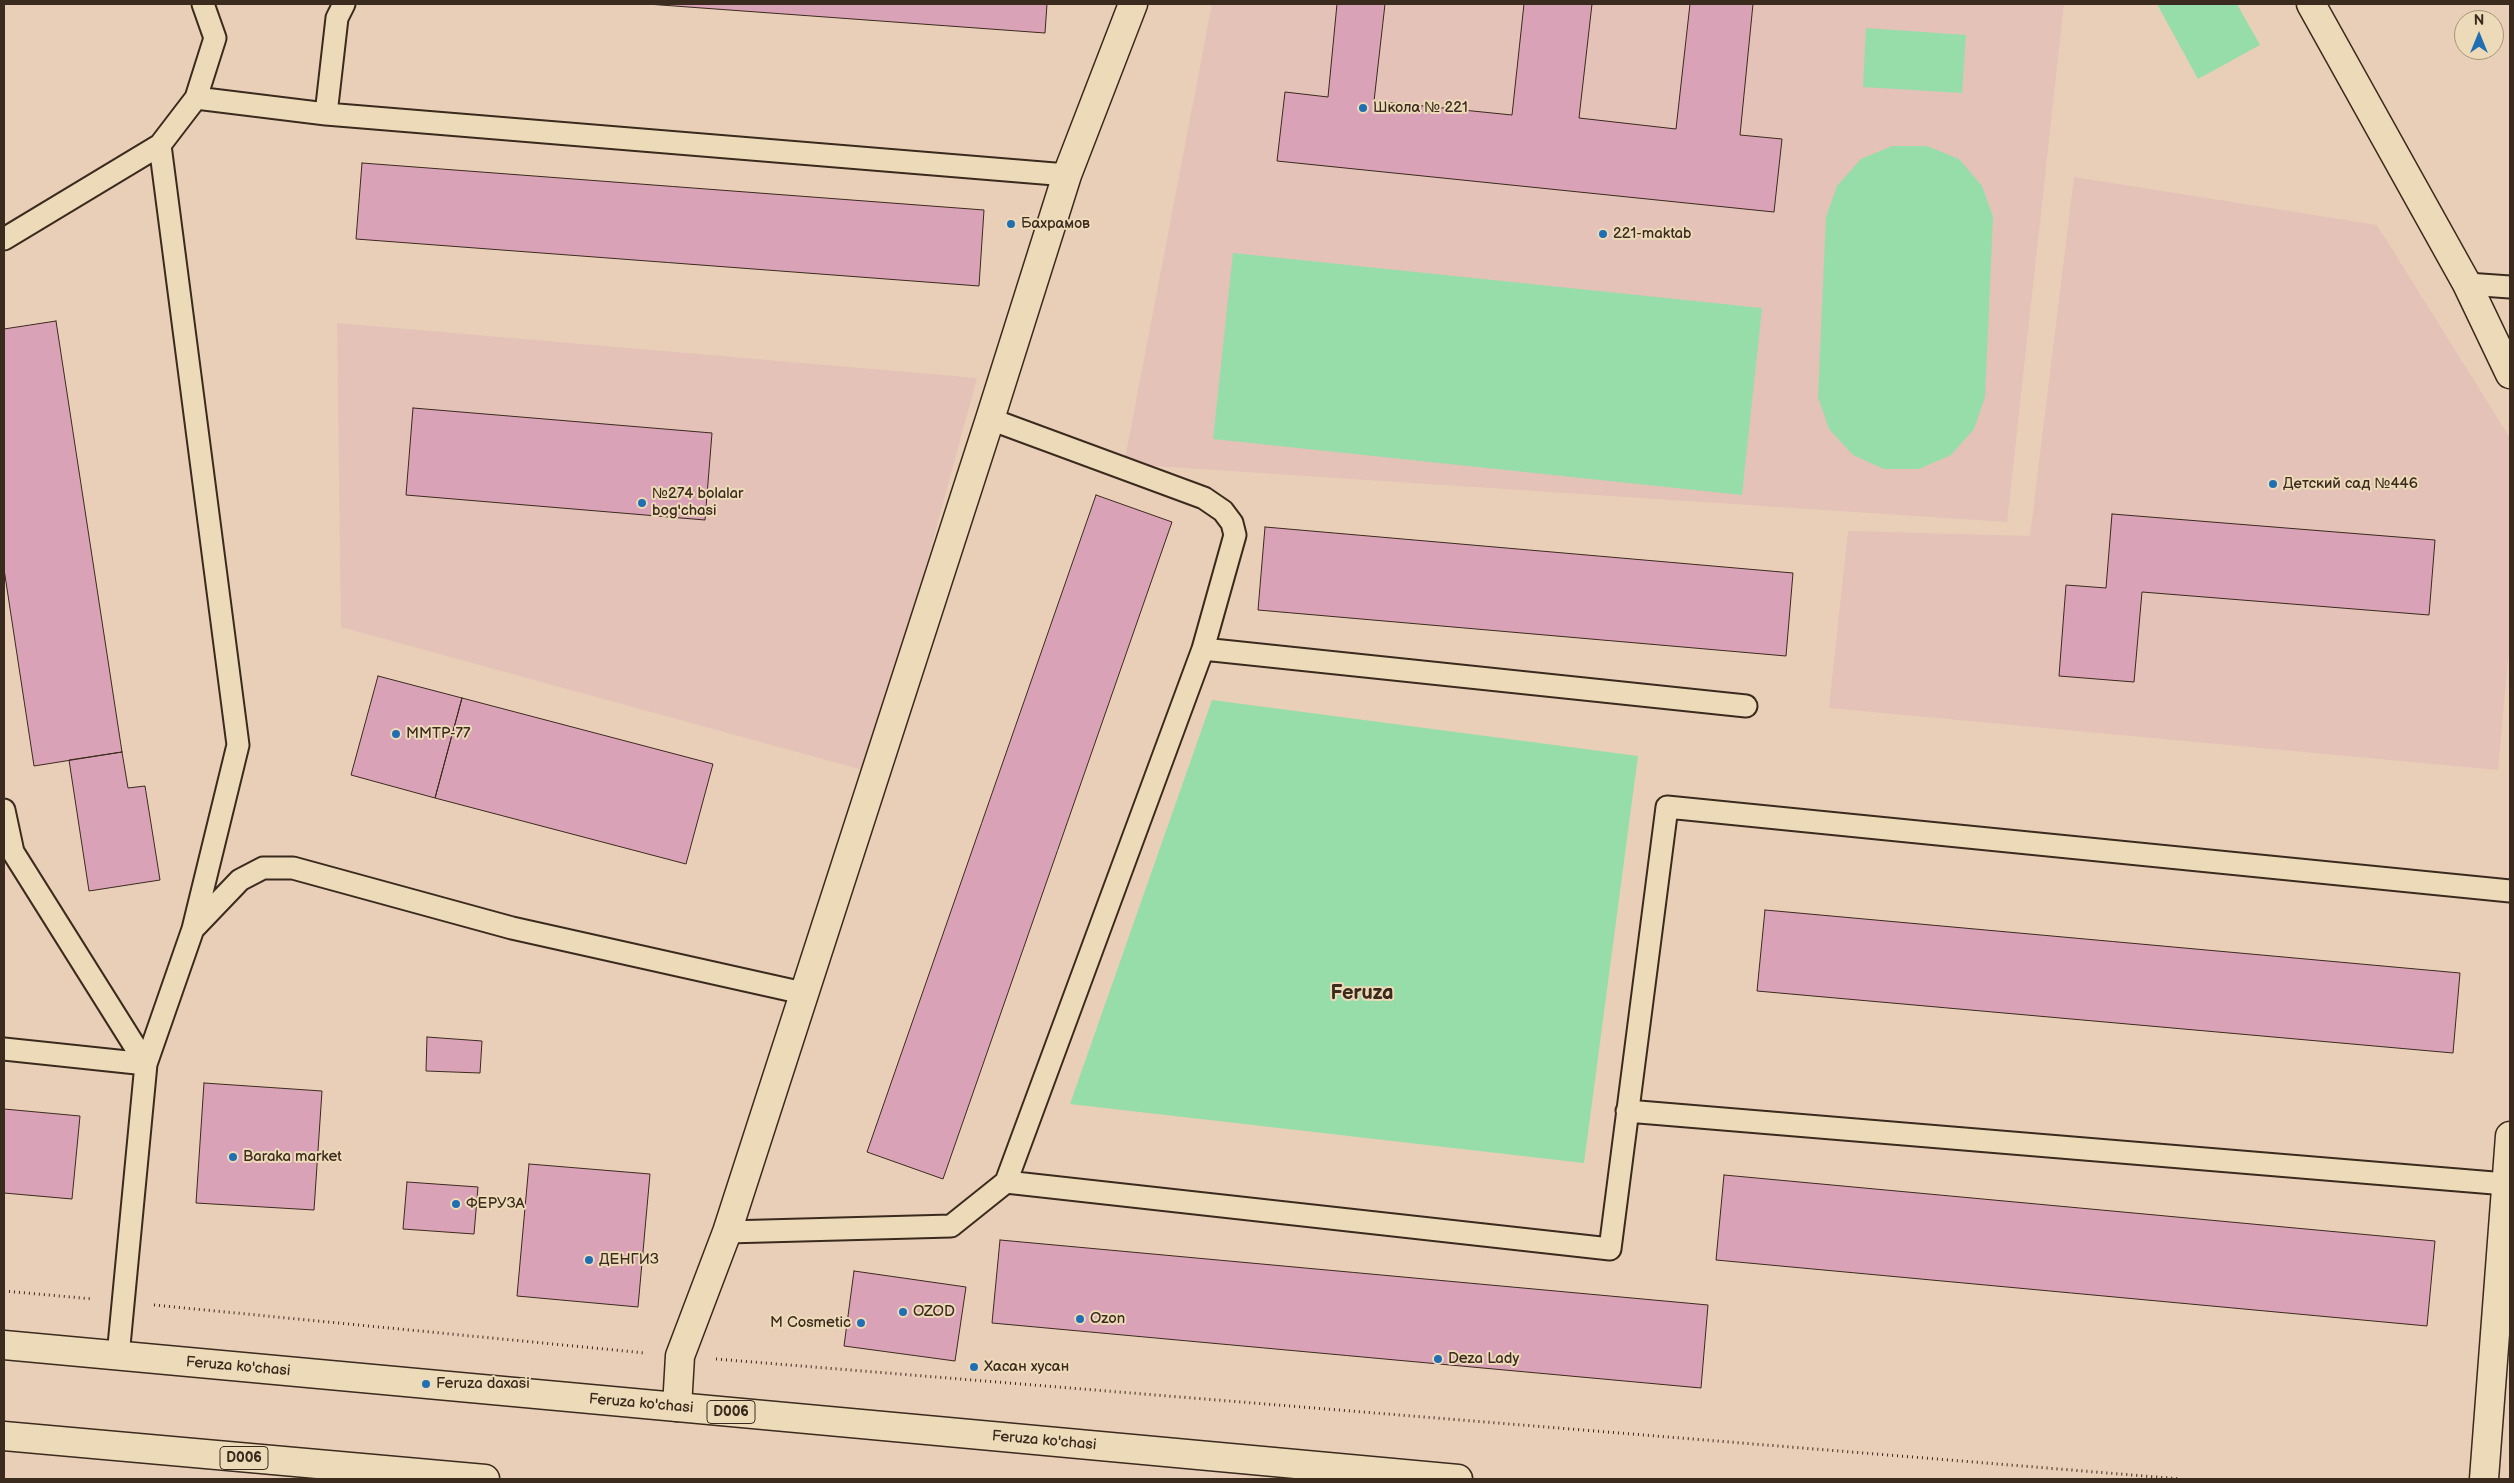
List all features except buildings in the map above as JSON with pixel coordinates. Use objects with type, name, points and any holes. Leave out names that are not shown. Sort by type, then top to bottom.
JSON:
[{"type":"street","points":[[677,1407],[680,1356],[727,1232],[990,419],[1067,174],[1133,4]]},
{"type":"street","points":[[2311,4],[2467,284],[2510,374]]},
{"type":"street","points":[[2484,1479],[2502,1337],[2506,1184],[2510,1136]]},
{"type":"street","name":"Feruza ko'chasi","points":[[4,1345],[1458,1479]]},
{"type":"street","name":"D006","points":[[4,1436],[485,1479]]},
{"type":"lane","points":[[4,238],[160,145],[196,98],[215,38],[203,4]]},
{"type":"lane","points":[[326,114],[337,18],[344,4]]},
{"type":"lane","points":[[196,98],[326,114],[1067,174]]},
{"type":"lane","points":[[118,1356],[146,1064],[193,929],[238,745],[160,145]]},
{"type":"lane","points":[[2467,284],[2510,287]]},
{"type":"lane","points":[[727,1232],[951,1226],[1006,1182],[1203,649],[1235,535],[1232,523],[1223,511],[1204,498],[990,419]]},
{"type":"lane","points":[[1203,649],[1746,706]]},
{"type":"lane","points":[[1006,1182],[1610,1249],[1667,807],[2510,891]]},
{"type":"lane","points":[[4,810],[13,852],[146,1064]]},
{"type":"lane","points":[[193,929],[240,880],[263,868],[293,868],[512,928],[803,993]]},
{"type":"lane","points":[[4,1049],[146,1064]]},
{"type":"lane","points":[[1627,1111],[2506,1184]]},
{"type":"path","points":[[4,1292],[680,1356],[2181,1479]]},
{"type":"shaded area","name":"221-maktab","points":[[1212,4],[2064,4],[2007,522],[1124,464]]},
{"type":"shaded area","name":"Детский сад №446","points":[[2074,177],[2377,225],[2510,438],[2510,639],[2498,770],[1829,708],[1848,531],[2030,536]]},
{"type":"shaded area","name":"№274 bolalar bog'chasi","points":[[337,323],[977,378],[870,772],[341,627]]},
{"type":"green space","points":[[2157,4],[2237,4],[2260,45],[2198,79]]},
{"type":"green space","points":[[1866,28],[1966,35],[1962,93],[1863,87]]},
{"type":"green space","points":[[1892,146],[1927,146],[1959,159],[1982,186],[1993,217],[1985,397],[1974,429],[1951,455],[1919,469],[1884,469],[1853,455],[1829,429],[1818,397],[1826,217],[1837,186],[1861,159]]},
{"type":"green space","points":[[1233,253],[1762,308],[1742,495],[1213,439]]},
{"type":"green space","points":[[1212,700],[1638,756],[1584,1163],[1070,1104]]},
{"type":"place","name":"Школа № 221","points":[[1363,108]]},
{"type":"place","name":"Бахрамов","points":[[1011,224]]},
{"type":"place","name":"221-maktab","points":[[1603,234]]},
{"type":"place","name":"Детский сад №446","points":[[2273,484]]},
{"type":"place","name":"№274 bolalar bog'chasi","points":[[642,503]]},
{"type":"place","name":"MMTP-77","points":[[396,734]]},
{"type":"place","name":"Baraka market","points":[[233,1157]]},
{"type":"place","name":"ФЕРУЗА","points":[[456,1204]]},
{"type":"place","name":"ДЕНГИЗ","points":[[589,1260]]},
{"type":"place","name":"OZOD","points":[[903,1312]]},
{"type":"place","name":"Ozon","points":[[1080,1319]]},
{"type":"place","name":"M Cosmetic","points":[[861,1323]]},
{"type":"place","name":"Deza Lady","points":[[1438,1359]]},
{"type":"place","name":"Хасан хусан","points":[[974,1367]]},
{"type":"place","name":"Feruza daxasi","points":[[426,1384]]},
{"type":"district","name":"Feruza","points":[[1362,994]]}]
